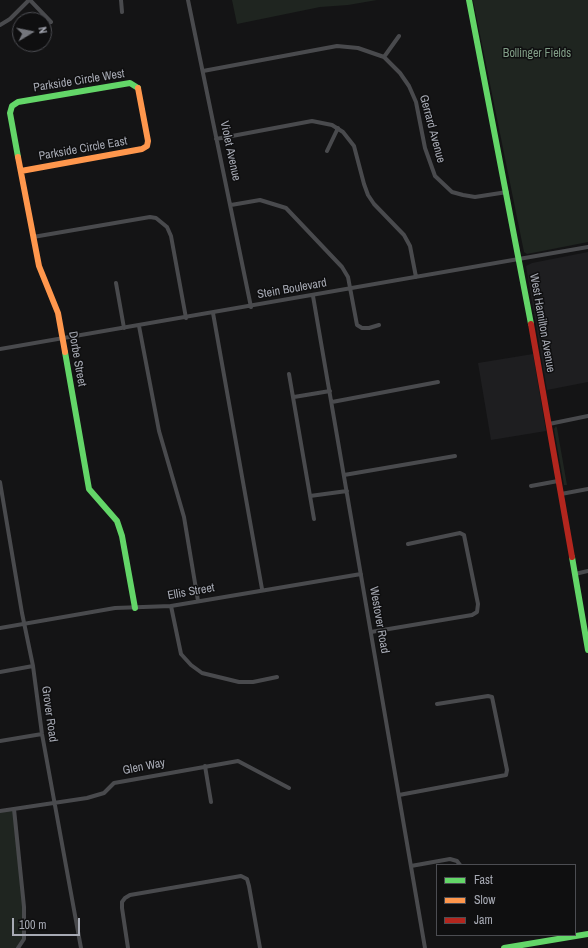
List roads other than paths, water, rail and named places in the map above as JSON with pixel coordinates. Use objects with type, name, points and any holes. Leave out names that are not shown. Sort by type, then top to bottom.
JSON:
[{"type":"street","points":[[0,25],[10,19],[29,0],[41,12]]},
{"type":"street","points":[[121,0],[122,12]]},
{"type":"street","name":"Violet Avenue","points":[[188,0],[204,70],[216,139],[231,205],[251,307]]},
{"type":"street","name":"West Hamilton Avenue","points":[[469,0],[520,260],[588,650]]},
{"type":"street","points":[[384,57],[399,36]]},
{"type":"street","name":"Gerrard Avenue","points":[[204,70],[337,46],[358,48],[384,57],[400,73],[409,86],[416,102],[425,148],[434,176],[452,192],[469,196],[475,197],[507,192]]},
{"type":"street","name":"Parkside Circle West","points":[[12,106],[18,102],[130,83],[136,85],[139,90],[148,140],[147,146]]},
{"type":"street","name":"Dorbe Street","points":[[12,106],[10,113],[38,266],[58,313],[89,489],[116,521],[122,536],[135,608]]},
{"type":"street","points":[[216,139],[312,121],[325,123],[338,128],[348,136],[354,146],[368,195],[374,204],[404,235],[410,246],[416,277]]},
{"type":"street","points":[[327,151],[338,128]]},
{"type":"street","name":"Parkside Circle East","points":[[21,170],[142,149],[147,146]]},
{"type":"street","points":[[231,205],[260,200],[286,208],[342,267],[348,278],[357,325],[362,328],[378,325]]},
{"type":"street","points":[[33,237],[150,217],[156,218],[167,227],[171,236],[186,318]]},
{"type":"street","name":"Stein Boulevard","points":[[0,349],[251,307],[350,288],[520,260],[588,247]]},
{"type":"street","points":[[116,282],[124,328]]},
{"type":"street","name":"Westover Road","points":[[313,296],[425,948]]},
{"type":"street","points":[[213,313],[262,590]]},
{"type":"street","points":[[139,326],[159,431],[184,517],[198,601]]},
{"type":"street","points":[[289,374],[314,519]]},
{"type":"street","points":[[332,402],[438,382]]},
{"type":"street","points":[[294,397],[330,391]]},
{"type":"street","points":[[549,424],[588,416]]},
{"type":"street","points":[[344,475],[455,456]]},
{"type":"street","points":[[531,486],[558,482]]},
{"type":"street","name":"Grover Road","points":[[0,485],[24,625],[33,666],[42,734],[80,948]]},
{"type":"street","points":[[561,494],[588,489]]},
{"type":"street","points":[[310,496],[347,491]]},
{"type":"street","points":[[371,632],[472,615],[477,612],[478,604],[464,535],[460,533],[408,544]]},
{"type":"street","points":[[575,574],[588,571]]},
{"type":"street","name":"Ellis Street","points":[[0,628],[115,608],[171,606],[361,574]]},
{"type":"street","points":[[171,606],[181,654],[191,665],[202,673],[239,682],[253,682],[277,677]]},
{"type":"street","points":[[0,672],[33,666]]},
{"type":"street","points":[[399,794],[506,775],[507,770],[492,697],[488,696],[437,704]]},
{"type":"street","points":[[0,741],[42,734]]},
{"type":"street","name":"Glen Way","points":[[0,811],[87,798],[104,793],[114,783],[238,761],[289,788]]},
{"type":"street","points":[[205,766],[211,802]]},
{"type":"street","points":[[14,809],[24,908],[24,939],[18,948]]},
{"type":"street","points":[[411,866],[450,859],[457,861],[459,864]]},
{"type":"street","points":[[128,948],[122,908],[122,902],[125,898],[130,895],[241,876],[246,879],[249,886],[260,948]]},
{"type":"street","points":[[504,948],[588,934]]},
{"type":"park label","name":"Bollinger Fields","points":[[537,54]]}]
